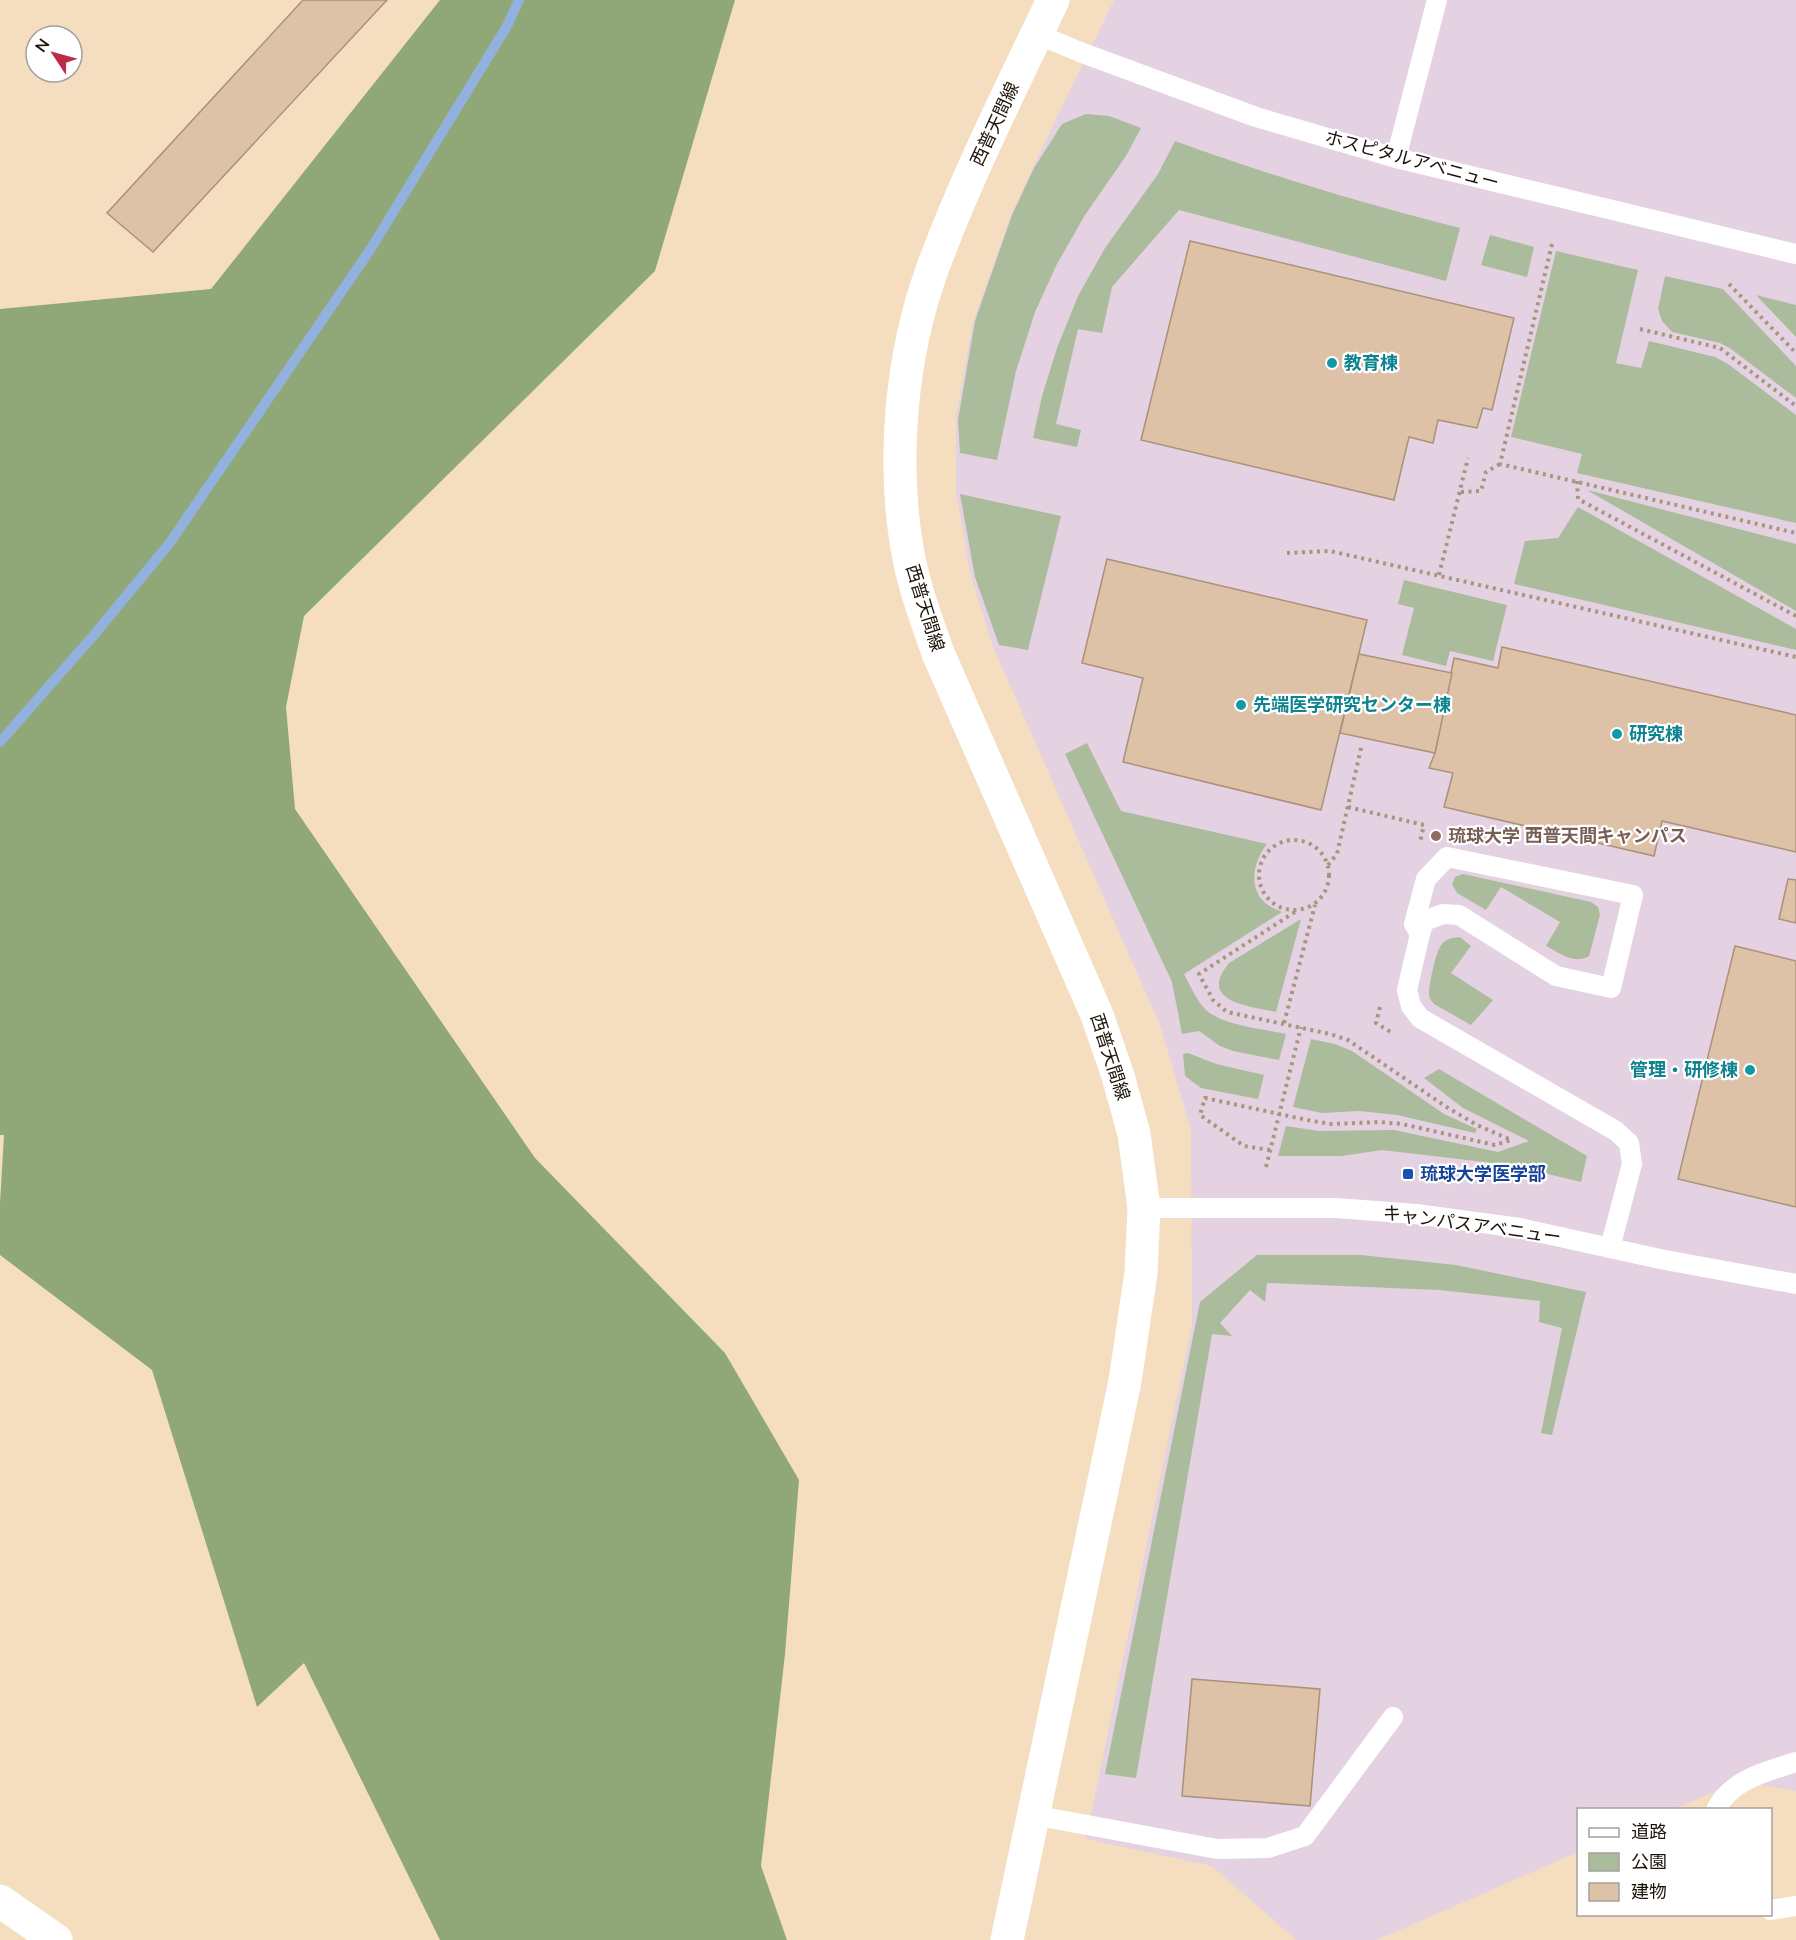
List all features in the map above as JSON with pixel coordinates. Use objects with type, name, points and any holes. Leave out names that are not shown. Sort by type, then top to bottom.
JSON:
[{"type":"street","name":"西普天間線","points":[[1007,1940],[1125,1381],[1141,1273],[1144,1208],[1134,1134],[1118,1076],[1097,1015],[938,653],[923,610],[907,549],[901,492],[901,436],[907,378],[916,326],[932,271],[983,145],[1053,0]]},
{"type":"street","points":[[0,1901],[56,1940]]},
{"type":"lane","points":[[1396,158],[1437,0]]},
{"type":"lane","name":"ホスピタルアベニュー","points":[[1037,34],[1256,117],[1396,158],[1796,254]]},
{"type":"lane","points":[[1420,934],[1414,924],[1426,879],[1447,857],[1633,895],[1611,988],[1556,976],[1459,915],[1443,914],[1424,921],[1407,990],[1411,1006],[1420,1018],[1616,1131],[1629,1143],[1632,1164],[1610,1248]]},
{"type":"lane","name":"キャンパスアベニュー","points":[[1144,1208],[1336,1208],[1416,1215],[1520,1228],[1796,1284]]},
{"type":"lane","points":[[1033,1815],[1217,1849],[1268,1848],[1305,1836],[1393,1717]]},
{"type":"lane","points":[[1717,1808],[1734,1787],[1752,1776],[1796,1762]]},
{"type":"lane","points":[[1772,1910],[1796,1906]]},
{"type":"path","points":[[1500,464],[1552,244]]},
{"type":"path","points":[[1729,284],[1796,353]]},
{"type":"path","points":[[1640,329],[1720,348],[1796,406]]},
{"type":"path","points":[[1439,575],[1468,458]]},
{"type":"path","points":[[1461,492],[1481,491],[1486,472],[1500,464],[1796,533]]},
{"type":"path","points":[[1577,481],[1578,499],[1796,616]]},
{"type":"path","points":[[1287,553],[1330,550],[1796,657]]},
{"type":"path","points":[[1328,865],[1337,854],[1362,744]]},
{"type":"path","points":[[1348,807],[1424,825]]},
{"type":"path","points":[[1284,1023],[1315,904],[1323,894],[1329,877],[1328,865],[1323,854],[1314,845],[1302,840],[1283,841],[1273,846],[1264,855],[1258,873],[1259,885],[1265,896],[1274,904],[1285,910],[1298,910]]},
{"type":"path","points":[[1270,1150],[1244,1146],[1200,1114],[1205,1098],[1332,1124],[1379,1122],[1402,1124],[1495,1145],[1511,1140],[1477,1125],[1448,1108],[1348,1040],[1284,1023],[1227,1012],[1213,1000],[1199,974],[1298,910],[1315,904]]},
{"type":"path","points":[[1266,1167],[1301,1027]]},
{"type":"shaded area","name":"琉球大学 西普天間キャンパス","points":[[1114,0],[1796,0],[1796,1791],[1739,1781],[1677,1808],[1577,1808],[1577,1852],[1377,1940],[1296,1940],[1212,1866],[1086,1839],[1192,1324],[1191,1130],[1160,1025],[993,647],[970,573],[956,491],[956,417],[973,322],[1011,215]]},
{"type":"green space","points":[[440,0],[735,0],[655,271],[304,616],[286,707],[295,809],[535,1158],[725,1353],[799,1480],[785,1654],[761,1866],[787,1940],[440,1940],[304,1663],[257,1707],[152,1370],[0,1255],[4,1135],[0,1135],[0,309],[211,289]]},
{"type":"green space","points":[[1086,114],[1109,116],[1141,128],[1126,156],[1085,215],[1057,264],[1035,312],[1016,371],[997,460],[960,453],[958,420],[975,321],[1012,215],[1034,168],[1062,124]]},
{"type":"green space","points":[[1175,141],[1316,188],[1460,228],[1446,281],[1179,210],[1112,287],[1102,333],[1078,329],[1056,424],[1081,430],[1077,447],[1033,438],[1042,396],[1057,348],[1078,296],[1105,248],[1158,174]]},
{"type":"green space","points":[[1490,235],[1534,247],[1527,277],[1481,265]]},
{"type":"green space","points":[[1556,251],[1638,270],[1616,363],[1641,368],[1649,341],[1715,357],[1728,364],[1796,415],[1796,523],[1577,473],[1582,454],[1511,437]]},
{"type":"green space","points":[[1665,276],[1723,289],[1796,366],[1796,398],[1720,343],[1672,332],[1662,321],[1658,309]]},
{"type":"green space","points":[[1756,295],[1796,305],[1796,337]]},
{"type":"green space","points":[[1587,490],[1796,544],[1796,611]]},
{"type":"green space","points":[[960,494],[1061,516],[1028,650],[999,645],[975,577]]},
{"type":"green space","points":[[1578,507],[1796,629],[1796,650],[1514,584],[1525,541],[1558,538]]},
{"type":"green space","points":[[1404,580],[1507,605],[1493,661],[1450,651],[1446,666],[1402,655],[1414,608],[1398,604]]},
{"type":"green space","points":[[1087,743],[1121,811],[1267,844],[1258,859],[1254,876],[1255,884],[1261,899],[1282,912],[1184,974],[1198,1000],[1211,1014],[1242,1026],[1286,1034],[1279,1060],[1233,1051],[1220,1046],[1199,1031],[1182,1034],[1172,982],[1065,754]]},
{"type":"green space","points":[[1463,874],[1591,902],[1598,907],[1600,915],[1589,956],[1572,959],[1546,946],[1560,922],[1501,887],[1486,910],[1457,893],[1452,884],[1455,877]]},
{"type":"green space","points":[[1301,919],[1276,1012],[1241,1004],[1230,1000],[1223,994],[1219,986],[1221,976],[1229,963]]},
{"type":"green space","points":[[1460,937],[1471,946],[1451,973],[1493,1000],[1471,1025],[1434,1004],[1429,995],[1432,973],[1440,947],[1448,939]]},
{"type":"green space","points":[[1311,1039],[1335,1044],[1352,1051],[1444,1114],[1477,1129],[1475,1133],[1397,1115],[1359,1111],[1322,1113],[1293,1107]]},
{"type":"green space","points":[[1188,1053],[1216,1064],[1264,1075],[1258,1099],[1201,1088],[1185,1076],[1183,1054]]},
{"type":"green space","points":[[1439,1069],[1587,1156],[1581,1182],[1510,1165],[1382,1150],[1342,1156],[1278,1156],[1286,1126],[1319,1131],[1394,1130],[1498,1152],[1529,1141],[1463,1108],[1424,1078]]},
{"type":"green space","points":[[1257,1255],[1361,1255],[1456,1265],[1586,1292],[1552,1435],[1541,1433],[1562,1328],[1539,1322],[1540,1301],[1439,1290],[1267,1283],[1265,1302],[1250,1290],[1220,1323],[1232,1336],[1212,1334],[1136,1778],[1105,1774],[1200,1302]]},
{"type":"building","points":[[303,0],[387,0],[153,252],[107,213]]},
{"type":"building","name":"教育棟","points":[[1190,241],[1514,318],[1492,410],[1483,408],[1477,428],[1438,420],[1433,443],[1409,437],[1394,500],[1141,440]]},
{"type":"building","name":"先端医学研究センター棟","points":[[1107,559],[1367,620],[1321,810],[1123,762],[1143,678],[1082,663]]},
{"type":"building","name":"研究棟","points":[[1502,647],[1796,715],[1796,852],[1662,821],[1654,856],[1444,807],[1453,773],[1429,768],[1435,753],[1454,658],[1498,668]]},
{"type":"building","points":[[1359,654],[1452,673],[1435,753],[1340,733]]},
{"type":"building","points":[[1788,879],[1796,880],[1796,923],[1779,919]]},
{"type":"building","name":"管理・研修棟","points":[[1735,946],[1796,961],[1796,1207],[1678,1179]]},
{"type":"building","points":[[1192,1679],[1320,1689],[1310,1806],[1182,1796]]},
{"type":"waterway","points":[[0,742],[93,636],[169,544],[370,250],[507,26],[519,0]]},
{"type":"place","name":"教育棟","points":[[1332,363]]},
{"type":"place","name":"先端医学研究センター棟","points":[[1241,705]]},
{"type":"place","name":"研究棟","points":[[1617,734]]},
{"type":"place","name":"琉球大学 西普天間キャンパス","points":[[1436,836]]},
{"type":"place","name":"管理・研修棟","points":[[1750,1070]]},
{"type":"place","name":"琉球大学医学部","points":[[1408,1174]]}]
